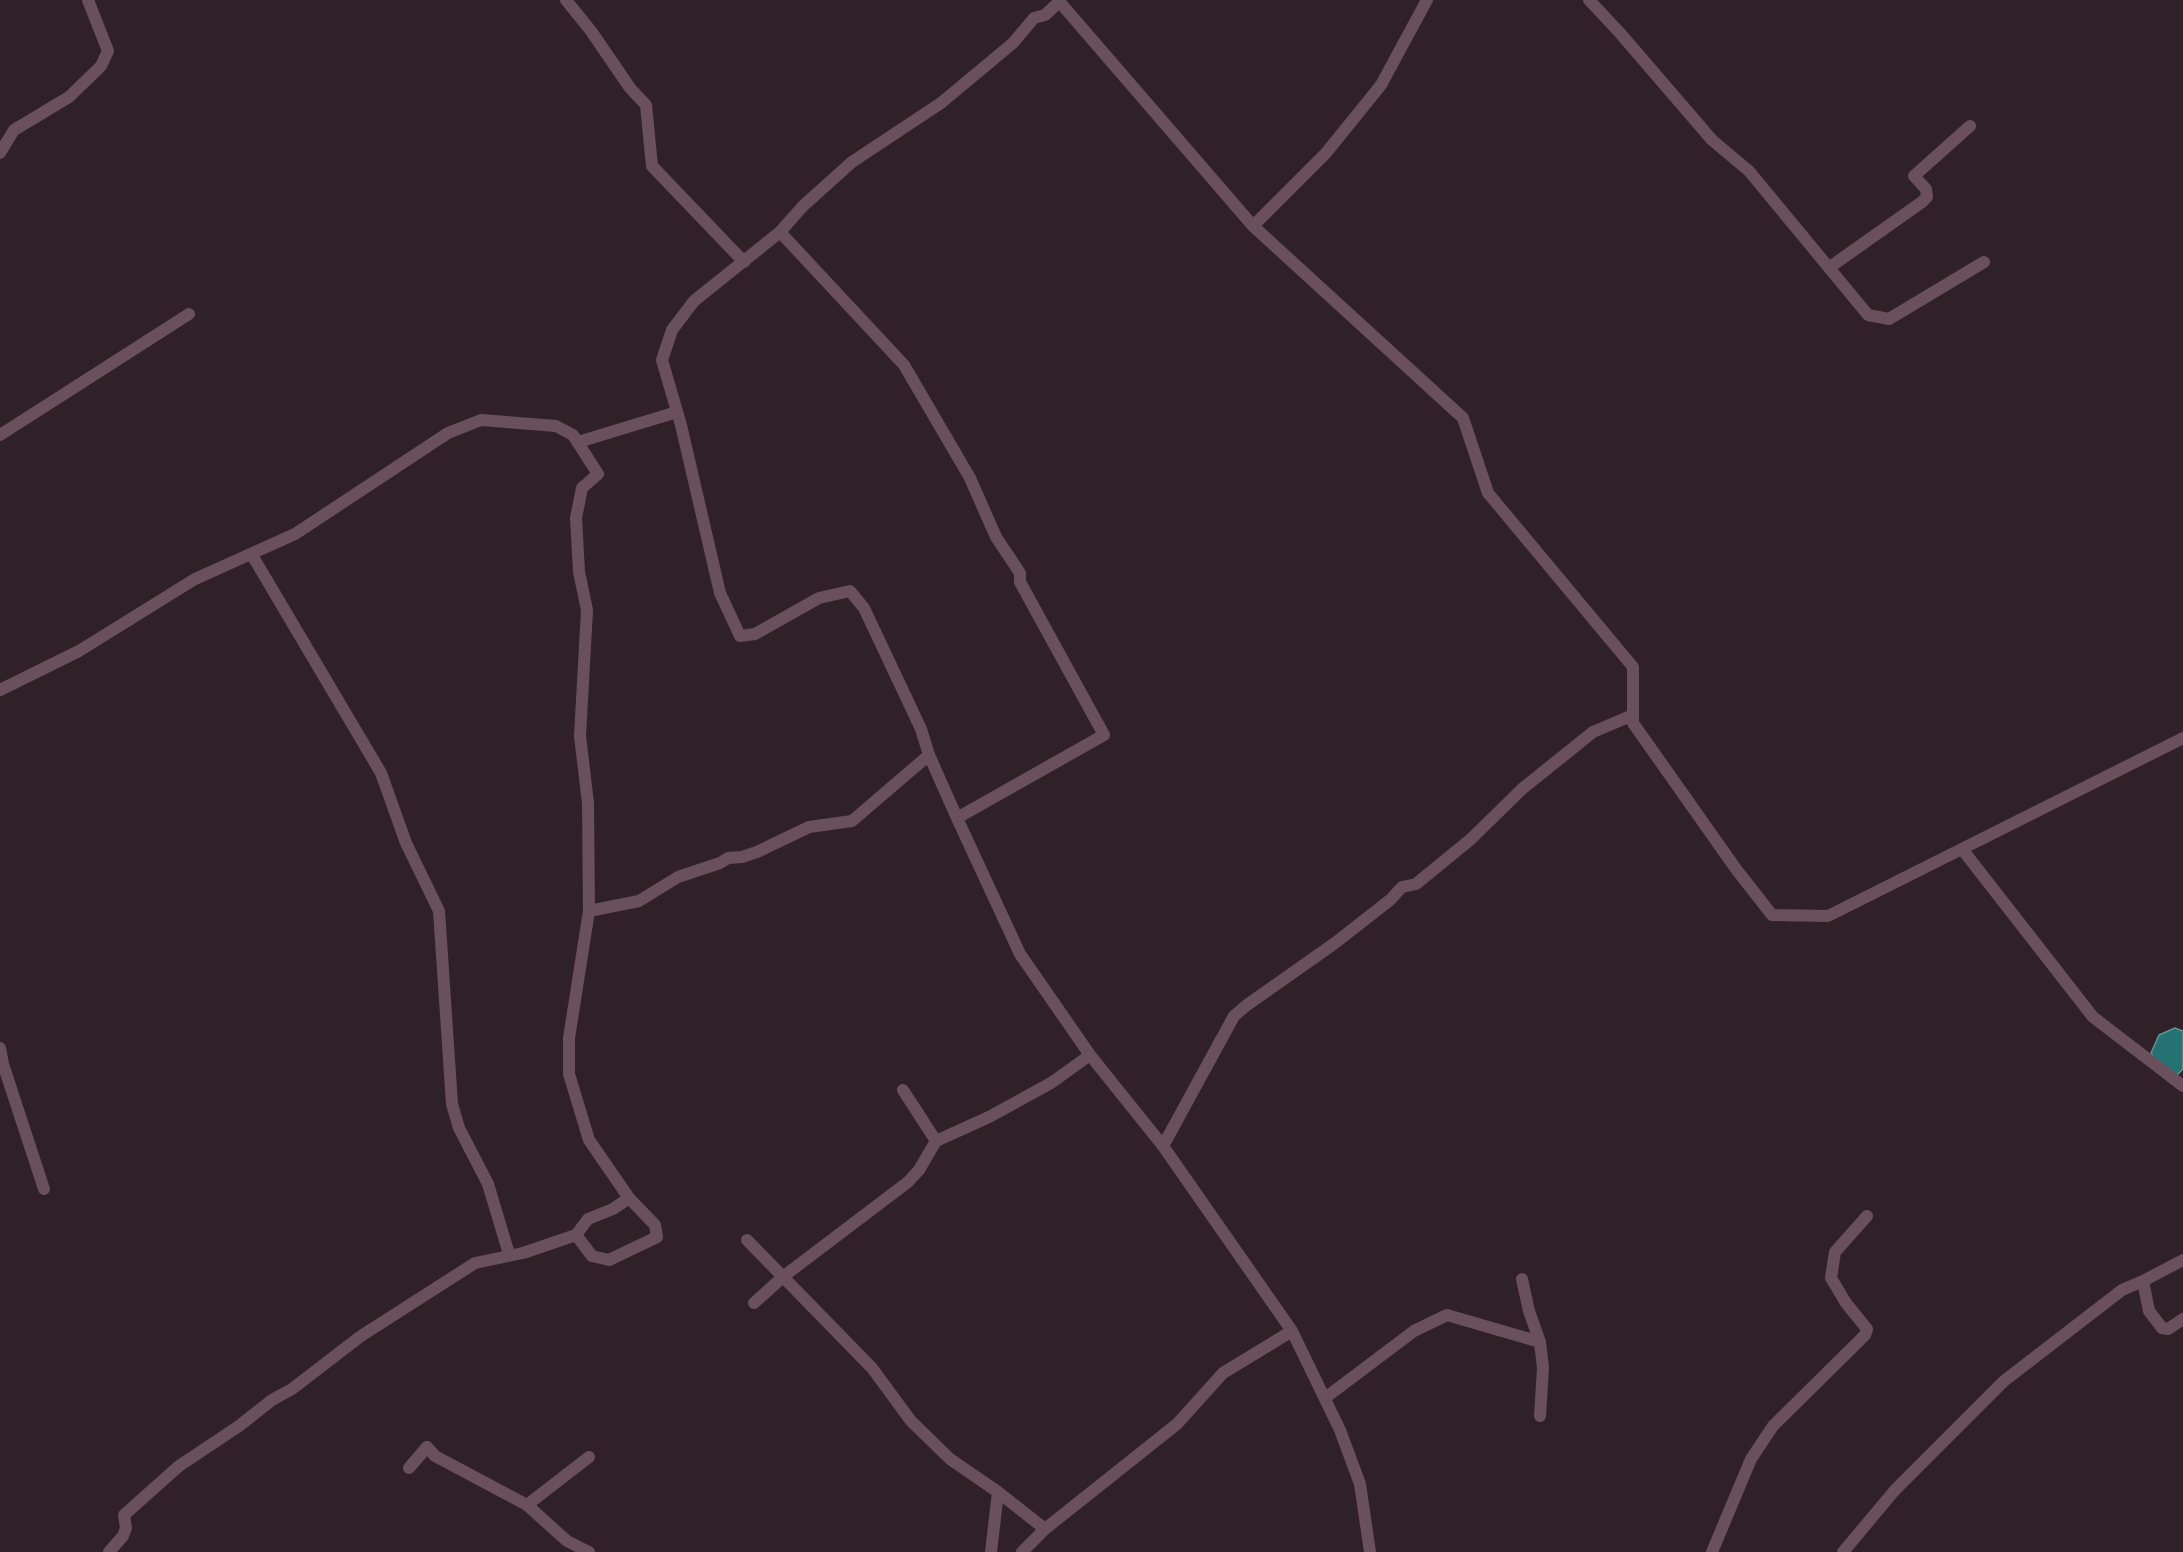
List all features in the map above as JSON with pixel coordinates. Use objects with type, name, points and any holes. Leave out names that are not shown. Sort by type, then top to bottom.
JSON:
[{"type":"street","points":[[0,153],[14,130],[69,98],[101,66],[108,51],[88,0]]},
{"type":"street","points":[[566,0],[645,105],[652,166],[744,262]]},
{"type":"street","points":[[1253,226],[1326,153],[1381,85],[1427,0]]},
{"type":"street","points":[[1589,0],[1712,140],[1749,171],[1868,315],[1889,319],[1984,262]]},
{"type":"street","points":[[1370,1552],[1360,1484],[1340,1430],[1292,1331],[1163,1146],[1090,1055],[1020,954],[957,818],[929,754],[921,729],[864,608],[850,591],[819,598],[755,634],[740,636],[720,592],[677,412],[662,360],[672,330],[694,301],[780,232],[803,206],[852,162],[941,103],[1012,43],[1034,18],[1045,15],[1059,1],[1253,226],[1463,418],[1488,493],[1633,668],[1633,723],[1736,869],[1772,915],[1828,916],[2183,738]]},
{"type":"street","points":[[1830,267],[1927,197],[1926,189],[1914,176],[1970,126]]},
{"type":"street","points":[[780,232],[904,365],[970,478],[996,537],[1020,573],[1020,582],[1104,735],[957,818]]},
{"type":"street","points":[[0,435],[189,314]]},
{"type":"street","points":[[578,442],[677,412]]},
{"type":"street","points":[[0,690],[79,651],[195,579],[295,534],[448,433],[481,420],[556,426],[573,435],[598,474],[582,488],[576,518],[579,572],[588,610],[580,736],[588,803],[590,911],[569,1038],[569,1074],[590,1140],[629,1198],[655,1225],[657,1237],[609,1260],[592,1256],[576,1235]]},
{"type":"street","points":[[252,555],[381,773],[406,843],[439,911],[452,1104],[459,1128],[488,1184],[509,1254]]},
{"type":"street","points":[[1163,1146],[1234,1016],[1335,943],[1390,900],[1402,887],[1416,884],[1471,838],[1522,789],[1593,732],[1633,715]]},
{"type":"street","points":[[590,911],[639,901],[678,877],[720,863],[728,858],[742,857],[757,852],[809,827],[852,821],[929,754]]},
{"type":"street","points":[[1962,849],[2093,1017],[2183,1086]]},
{"type":"street","points":[[0,1048],[3,1064],[44,1189]]},
{"type":"street","points":[[754,1303],[784,1276],[908,1182],[919,1170],[936,1141],[989,1117],[1051,1083],[1090,1055]]},
{"type":"street","points":[[903,1090],[936,1141]]},
{"type":"street","points":[[109,1552],[123,1536],[126,1528],[124,1515],[179,1466],[239,1426],[272,1400],[292,1389],[361,1336],[475,1263],[509,1254],[523,1253],[576,1235],[588,1219],[613,1209],[629,1198]]},
{"type":"street","points":[[1712,1552],[1751,1460],[1773,1426],[1865,1335],[1867,1329],[1846,1303],[1831,1278],[1835,1252],[1867,1216]]},
{"type":"street","points":[[747,1240],[872,1368],[910,1421],[950,1459],[998,1492],[1045,1529]]},
{"type":"street","points":[[1843,1552],[1895,1490],[2004,1381],[2122,1290],[2183,1260]]},
{"type":"street","points":[[1522,1279],[1528,1311],[1540,1342],[1543,1368],[1540,1416]]},
{"type":"street","points":[[2143,1281],[2149,1311],[2162,1328],[2168,1329],[2183,1319]]},
{"type":"street","points":[[1325,1398],[1414,1331],[1447,1315],[1540,1342]]},
{"type":"street","points":[[1022,1552],[1045,1529],[1177,1424],[1223,1373],[1292,1331]]},
{"type":"street","points":[[409,1468],[427,1447],[435,1456],[527,1505],[567,1541],[589,1552]]},
{"type":"street","points":[[527,1505],[589,1457]]},
{"type":"street","points":[[991,1552],[998,1492]]},
{"type":"water","points":[[2175,1028],[2183,1031],[2183,1069],[2176,1076],[2160,1068],[2151,1053],[2159,1035]]}]
